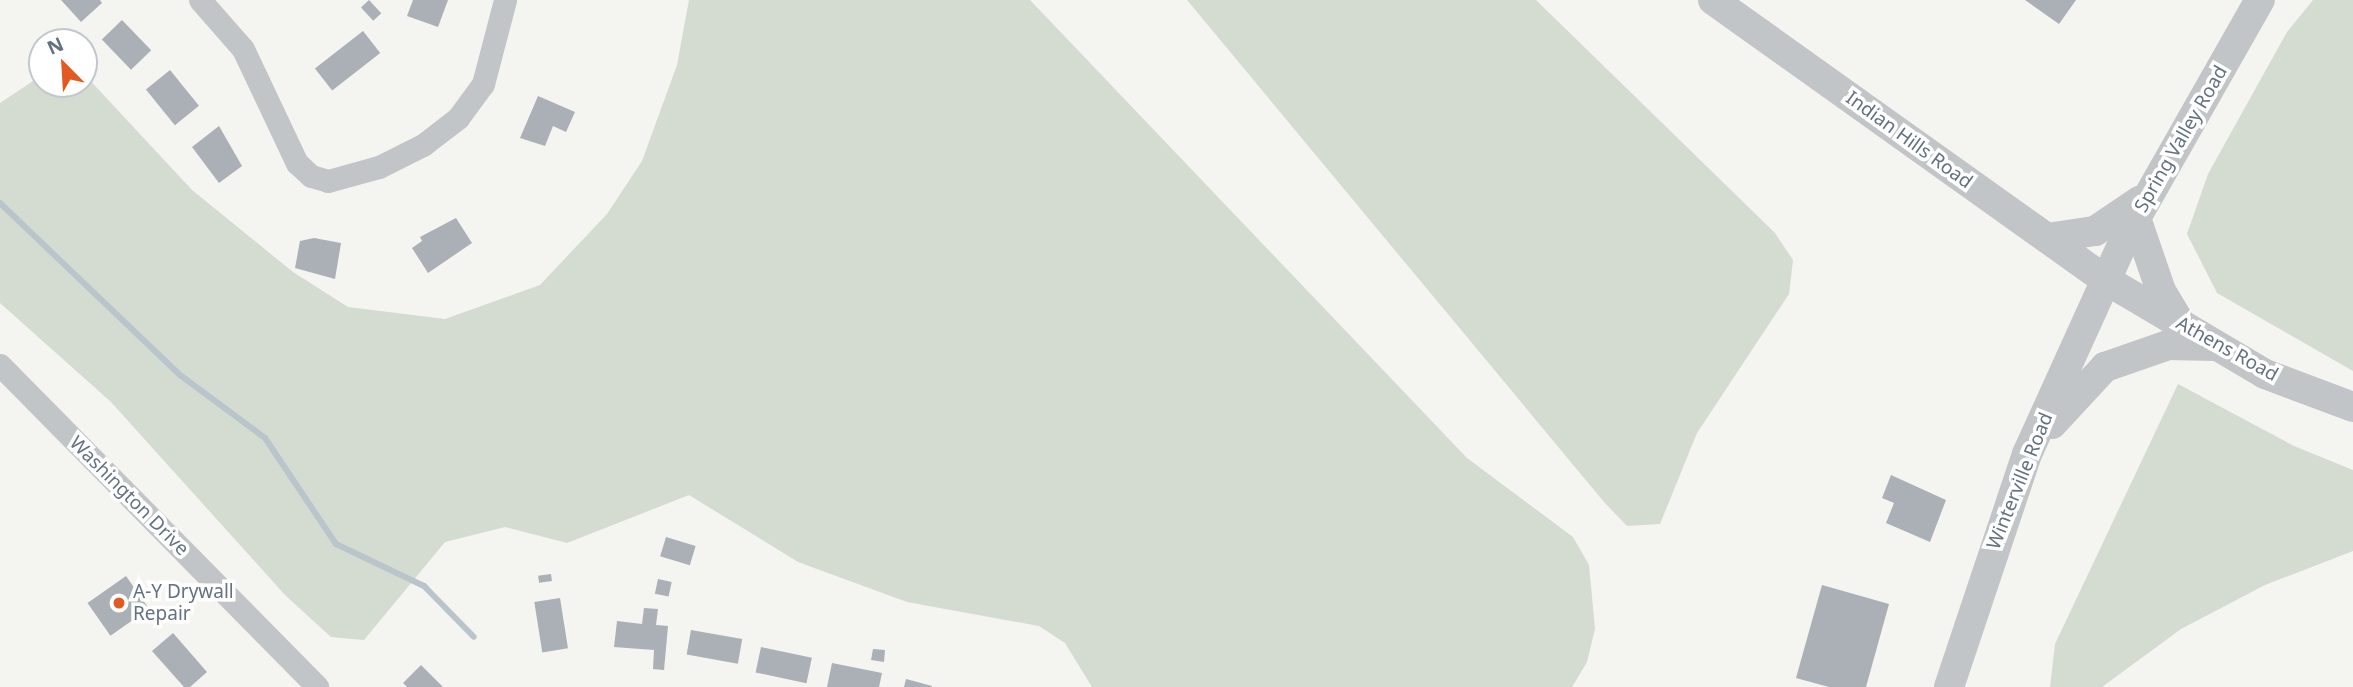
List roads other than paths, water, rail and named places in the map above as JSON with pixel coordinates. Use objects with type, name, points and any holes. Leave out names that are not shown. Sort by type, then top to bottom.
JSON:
[{"type":"street","points":[[200,0],[243,49],[297,163],[311,176],[328,181],[379,167],[423,145],[458,118],[483,84],[505,0]]},
{"type":"street","name":"Indian Hills Road","points":[[1713,0],[1741,8],[2106,280]]},
{"type":"street","name":"Spring Valley Road","points":[[2106,280],[2142,206],[2260,0]]},
{"type":"street","points":[[2047,238],[2095,231],[2142,206],[2161,291],[2182,324]]},
{"type":"street","name":"Athens Road","points":[[2106,280],[2264,373],[2353,407]]},
{"type":"street","name":"Winterville Road","points":[[1949,687],[2027,454],[2106,280]]},
{"type":"street","points":[[2027,454],[2105,367],[2168,345],[2219,346]]},
{"type":"street","name":"Washington Drive","points":[[0,365],[317,687]]},
{"type":"waterway","points":[[0,203],[180,375],[265,438],[336,544],[424,586],[474,637]]},
{"type":"place","name":"A-Y Drywall Repair","points":[[119,603]]}]
